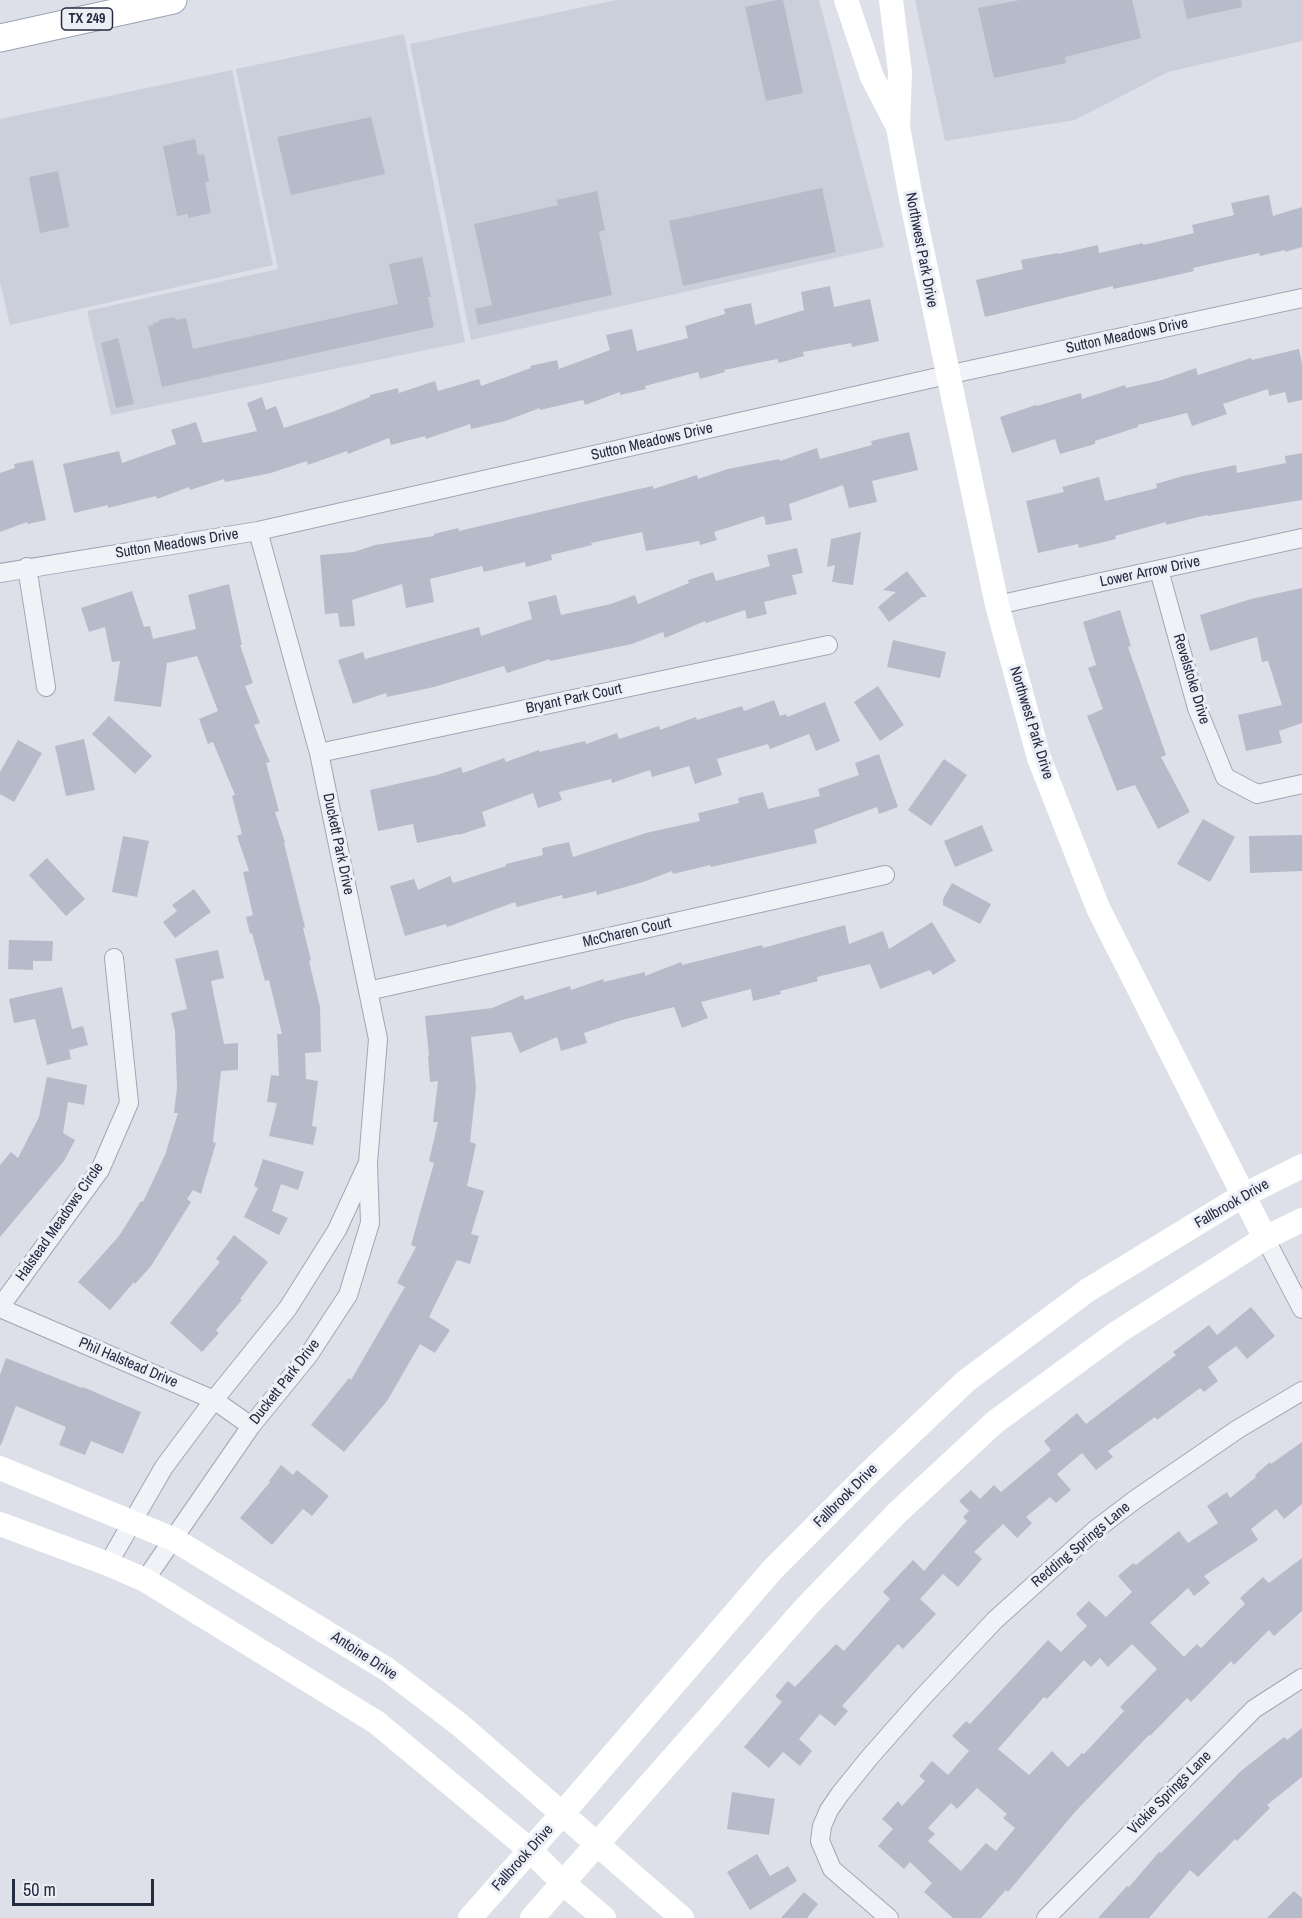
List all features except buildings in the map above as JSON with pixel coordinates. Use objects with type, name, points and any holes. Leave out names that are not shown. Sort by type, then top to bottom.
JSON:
[{"type":"main road","name":"TX 249","points":[[0,38],[173,0]]},
{"type":"main road","name":"Northwest Park Drive","points":[[846,0],[872,76],[898,127]]},
{"type":"main road","name":"Northwest Park Drive","points":[[891,0],[900,72],[898,127],[911,198],[997,605],[1039,758],[1098,908],[1264,1238]]},
{"type":"main road","name":"Fallbrook Drive","points":[[470,1918],[773,1569],[870,1472],[966,1381],[1088,1290],[1242,1196],[1302,1166]]},
{"type":"main road","points":[[532,1918],[807,1606],[898,1512],[995,1422],[1118,1332],[1264,1238],[1302,1220]]},
{"type":"main road","name":"Antoine Drive","points":[[0,1468],[173,1539],[388,1670],[460,1725],[682,1918]]},
{"type":"main road","points":[[0,1524],[145,1580],[376,1722],[530,1850],[563,1883],[604,1918]]},
{"type":"street","name":"Sutton Meadows Drive","points":[[0,573],[258,531],[947,375],[1302,298]]},
{"type":"street","name":"Duckett Park Drive","points":[[145,1580],[251,1426],[308,1356],[348,1295],[370,1223],[368,1163],[378,1039],[319,753],[258,531]]},
{"type":"street","name":"Lower Arrow Drive","points":[[997,605],[1302,538]]},
{"type":"street","points":[[27,567],[46,687]]},
{"type":"street","name":"Revelstoke Drive","points":[[1159,570],[1197,708],[1225,777],[1257,794],[1302,784]]},
{"type":"street","name":"Bryant Park Court","points":[[319,753],[828,645]]},
{"type":"street","name":"McCharen Court","points":[[368,991],[885,875]]},
{"type":"street","name":"Halstead Meadows Circle","points":[[0,1308],[100,1170],[129,1103],[114,958]]},
{"type":"street","name":"Duckett Park Drive","points":[[108,1564],[164,1467],[288,1308],[337,1230],[368,1163]]},
{"type":"street","name":"Northwest Park Drive","points":[[1264,1238],[1302,1309]]},
{"type":"street","name":"Phil Halstead Drive","points":[[0,1308],[214,1400],[251,1426]]},
{"type":"street","name":"Redding Springs Lane","points":[[889,1918],[832,1869],[820,1841],[822,1826],[829,1810],[854,1776],[995,1620],[1095,1530],[1238,1429],[1302,1391]]},
{"type":"street","name":"Vickie Springs Lane","points":[[1046,1918],[1254,1709],[1302,1678]]},
{"type":"shaded area","points":[[616,0],[819,0],[884,247],[471,340],[410,44]]},
{"type":"shaded area","points":[[915,0],[1302,0],[1302,41],[1168,72],[1075,120],[945,141]]},
{"type":"shaded area","points":[[404,34],[465,342],[111,415],[87,311],[278,269],[236,69]]},
{"type":"shaded area","points":[[232,70],[273,265],[10,325],[0,282],[0,119]]}]
